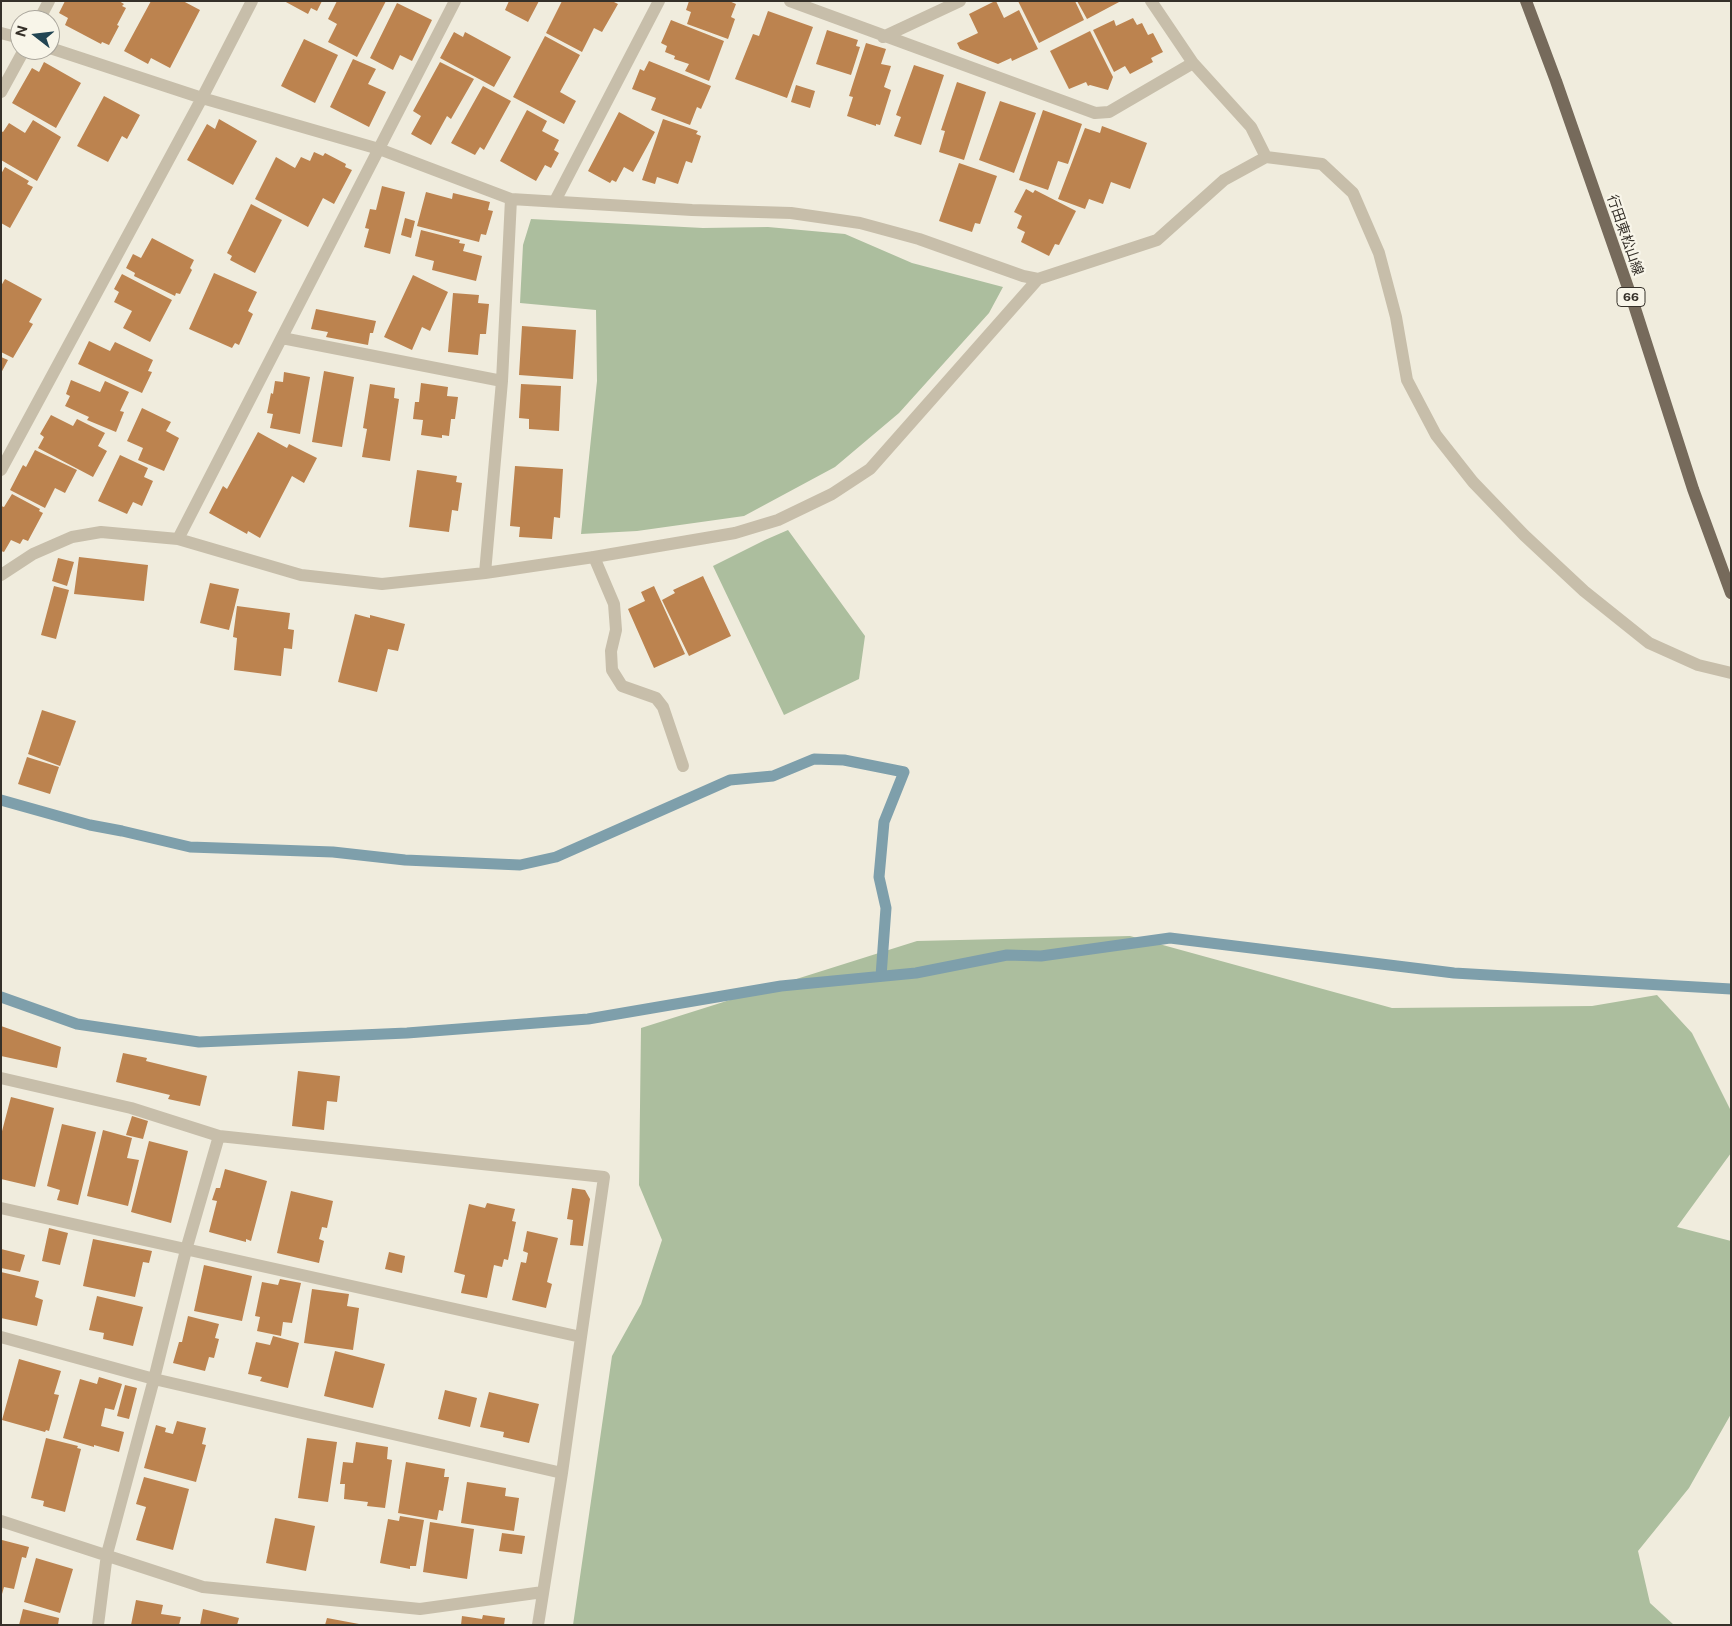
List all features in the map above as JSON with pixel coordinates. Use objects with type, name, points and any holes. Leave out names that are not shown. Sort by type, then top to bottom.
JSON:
[{"type":"main road","name":"行田東松山線","points":[[1526,1],[1556,81],[1626,284],[1693,489],[1731,593]]},
{"type":"street","points":[[1,470],[202,98],[252,1]]},
{"type":"street","points":[[178,539],[455,1]]},
{"type":"street","points":[[555,201],[659,1]]},
{"type":"street","points":[[790,1],[1094,113],[1109,112],[1192,63]]},
{"type":"street","points":[[883,36],[960,1]]},
{"type":"street","points":[[1151,1],[1192,63],[1251,126],[1266,157]]},
{"type":"street","points":[[60,51],[202,98],[379,149],[511,199],[692,210],[791,213],[860,223],[919,239],[1038,280]]},
{"type":"street","points":[[1,92],[19,60]]},
{"type":"street","points":[[1,575],[33,554],[72,538],[101,532],[178,539],[301,575],[382,584],[485,573],[594,557],[735,533],[778,520],[832,494],[870,469],[1038,280],[1157,240],[1224,180],[1266,157],[1322,164],[1353,193],[1379,253],[1396,317],[1407,380],[1436,435],[1473,482],[1524,535],[1584,592],[1649,643],[1698,665],[1731,673]]},
{"type":"street","points":[[485,573],[502,381],[511,199]]},
{"type":"street","points":[[282,338],[502,381]]},
{"type":"street","points":[[594,557],[614,604],[616,630],[611,650],[612,670],[622,686],[656,698],[663,707],[683,766]]},
{"type":"street","points":[[1,1078],[131,1108],[219,1136],[604,1177],[538,1625]]},
{"type":"street","points":[[98,1625],[107,1554],[186,1250],[219,1136]]},
{"type":"street","points":[[1,1208],[581,1337]]},
{"type":"street","points":[[1,1337],[154,1379],[562,1472]]},
{"type":"street","points":[[1,1521],[107,1554],[203,1587],[420,1609],[543,1592]]},
{"type":"green space","points":[[531,219],[703,228],[768,227],[845,234],[912,263],[1003,287],[989,313],[899,413],[835,467],[744,516],[637,531],[581,534],[597,381],[596,310],[520,303],[523,245]]},
{"type":"green space","points":[[788,530],[865,636],[859,679],[784,715],[713,566]]},
{"type":"green space","points":[[1130,936],[1392,1008],[1592,1006],[1657,995],[1692,1033],[1731,1111],[1731,1153],[1677,1227],[1731,1241],[1731,1414],[1689,1488],[1638,1551],[1650,1603],[1674,1625],[573,1625],[612,1356],[641,1304],[662,1240],[639,1185],[641,1028],[917,941]]},
{"type":"building","points":[[65,1],[119,1],[126,8],[109,45],[102,42],[101,44],[65,25],[68,18],[60,14]]},
{"type":"building","points":[[151,1],[183,1],[200,10],[170,68],[151,58],[148,64],[124,51]]},
{"type":"building","points":[[284,1],[322,1],[317,11],[311,8],[308,14]]},
{"type":"building","points":[[337,1],[386,1],[357,57],[328,42],[337,24],[328,19]]},
{"type":"building","points":[[509,1],[539,1],[528,22],[505,10]]},
{"type":"building","points":[[562,1],[612,1],[618,4],[602,32],[594,28],[582,52],[546,33]]},
{"type":"building","points":[[689,1],[729,1],[736,4],[731,17],[735,19],[728,39],[687,24],[691,12],[686,10]]},
{"type":"building","points":[[995,1],[1004,18],[1019,10],[1038,49],[1012,61],[1011,58],[998,64],[960,49],[957,43],[978,33],[969,14]]},
{"type":"building","points":[[1018,1],[1075,1],[1084,20],[1039,43]]},
{"type":"building","points":[[1077,1],[1121,1],[1087,19]]},
{"type":"building","points":[[397,3],[432,20],[412,61],[400,55],[393,70],[370,58]]},
{"type":"building","points":[[768,11],[813,27],[787,98],[735,79],[753,34],[759,36]]},
{"type":"building","points":[[1133,18],[1137,25],[1142,23],[1148,35],[1153,33],[1163,52],[1151,58],[1153,62],[1130,74],[1125,66],[1114,72],[1093,30],[1114,20],[1116,26]]},
{"type":"building","points":[[671,20],[724,41],[709,81],[685,71],[689,64],[674,59],[675,56],[665,52],[667,46],[661,43]]},
{"type":"building","points":[[827,30],[858,40],[856,46],[860,47],[851,75],[816,64]]},
{"type":"building","points":[[1090,31],[1113,77],[1108,90],[1088,86],[1086,82],[1069,89],[1050,51]]},
{"type":"building","points":[[454,32],[463,37],[465,32],[511,57],[494,87],[440,58]]},
{"type":"building","points":[[545,36],[580,55],[560,92],[576,101],[564,124],[513,97]]},
{"type":"building","points":[[304,39],[338,55],[315,103],[281,86]]},
{"type":"building","points":[[866,43],[886,49],[881,64],[891,66],[884,87],[891,90],[880,125],[876,124],[876,126],[847,116],[853,97],[849,96]]},
{"type":"building","points":[[353,59],[376,69],[368,84],[386,92],[369,127],[330,107]]},
{"type":"building","points":[[649,61],[711,86],[701,109],[697,107],[690,125],[651,110],[656,98],[632,89],[640,69],[644,71]]},
{"type":"building","points":[[44,62],[81,83],[56,128],[12,103],[32,68],[39,72]]},
{"type":"building","points":[[440,62],[474,79],[451,119],[447,116],[431,145],[411,134],[421,116],[413,111]]},
{"type":"building","points":[[914,65],[944,75],[921,145],[894,136],[901,117],[896,115]]},
{"type":"building","points":[[957,82],[986,92],[964,160],[939,152],[945,131],[941,130]]},
{"type":"building","points":[[796,85],[815,91],[810,108],[791,102]]},
{"type":"building","points":[[483,86],[511,101],[484,150],[480,147],[475,155],[451,143]]},
{"type":"building","points":[[104,96],[140,115],[127,139],[122,136],[108,162],[77,146]]},
{"type":"building","points":[[1000,101],[1036,113],[1014,173],[979,160]]},
{"type":"building","points":[[527,110],[547,121],[542,131],[559,140],[554,150],[559,153],[551,168],[545,165],[536,181],[500,161]]},
{"type":"building","points":[[1043,110],[1082,124],[1068,164],[1058,161],[1048,190],[1019,180]]},
{"type":"building","points":[[619,112],[655,132],[633,172],[624,167],[616,182],[612,180],[610,183],[588,171]]},
{"type":"building","points":[[219,119],[257,141],[233,185],[187,160],[207,124],[215,129]]},
{"type":"building","points":[[663,119],[698,131],[696,134],[701,136],[692,163],[686,161],[678,184],[657,177],[655,184],[642,180]]},
{"type":"building","points":[[33,120],[61,137],[37,181],[1,160],[1,131],[3,132],[9,123],[25,133]]},
{"type":"building","points":[[1102,126],[1147,143],[1130,189],[1111,182],[1103,204],[1089,199],[1085,209],[1058,199],[1085,128],[1100,133]]},
{"type":"building","points":[[314,152],[323,156],[325,153],[346,164],[345,167],[352,170],[334,204],[323,198],[308,227],[255,199],[276,157],[295,168],[301,157],[310,161]]},
{"type":"building","points":[[959,163],[997,176],[980,224],[975,223],[972,232],[939,221]]},
{"type":"building","points":[[5,167],[29,181],[27,184],[33,187],[10,228],[1,223],[1,174]]},
{"type":"building","points":[[382,186],[405,192],[390,254],[364,247],[369,229],[365,228],[370,209],[376,210]]},
{"type":"building","points":[[1026,189],[1033,193],[1035,190],[1076,211],[1059,245],[1055,244],[1049,256],[1021,242],[1025,232],[1017,228],[1022,216],[1014,212]]},
{"type":"building","points":[[426,192],[452,199],[453,193],[490,202],[488,210],[493,211],[486,235],[481,234],[479,242],[417,226]]},
{"type":"building","points":[[251,204],[282,220],[255,273],[230,260],[232,256],[227,253]]},
{"type":"building","points":[[405,218],[415,221],[411,238],[401,235]]},
{"type":"building","points":[[421,230],[460,240],[459,243],[465,244],[463,251],[482,256],[476,281],[432,270],[434,261],[415,256]]},
{"type":"building","points":[[152,238],[194,260],[190,268],[192,270],[180,294],[176,293],[175,296],[134,276],[135,273],[126,268],[133,254],[141,258]]},
{"type":"building","points":[[214,273],[257,292],[248,311],[253,314],[239,345],[235,343],[232,348],[189,329]]},
{"type":"building","points":[[122,274],[172,300],[150,342],[123,328],[132,311],[114,302],[119,292],[114,289]]},
{"type":"building","points":[[413,275],[448,292],[430,331],[422,327],[412,350],[384,337]]},
{"type":"building","points":[[5,279],[42,299],[29,322],[33,324],[13,358],[1,352],[1,286]]},
{"type":"building","points":[[453,293],[479,295],[478,303],[489,304],[486,334],[480,334],[478,355],[448,352]]},
{"type":"building","points":[[316,309],[376,321],[373,333],[370,333],[368,345],[326,337],[328,332],[311,329]]},
{"type":"building","points":[[522,326],[576,330],[573,379],[519,375]]},
{"type":"building","points":[[89,341],[110,351],[115,342],[153,360],[148,371],[152,372],[142,393],[78,364]]},
{"type":"building","points":[[1,357],[8,360],[1,373]]},
{"type":"building","points":[[324,371],[354,377],[342,447],[312,442]]},
{"type":"building","points":[[284,372],[310,377],[300,434],[270,428],[273,414],[267,413],[271,393],[273,394],[275,381],[283,382]]},
{"type":"building","points":[[71,380],[100,392],[105,381],[129,392],[120,411],[124,412],[116,432],[87,420],[89,417],[65,406],[70,396],[66,394]]},
{"type":"building","points":[[421,383],[448,387],[447,396],[458,397],[455,419],[451,419],[449,436],[442,435],[442,438],[421,435],[423,420],[413,419],[415,402],[419,402]]},
{"type":"building","points":[[370,384],[395,388],[394,398],[399,399],[390,461],[362,457],[367,429],[363,428]]},
{"type":"building","points":[[521,384],[561,386],[559,431],[529,429],[529,419],[519,418]]},
{"type":"building","points":[[142,408],[171,422],[166,431],[179,438],[164,471],[138,460],[143,448],[127,441]]},
{"type":"building","points":[[51,415],[73,426],[77,419],[105,433],[98,446],[107,451],[93,477],[38,448],[44,437],[40,434]]},
{"type":"building","points":[[258,432],[287,448],[289,444],[317,458],[304,483],[292,476],[260,538],[248,531],[247,534],[209,513],[223,486],[227,489]]},
{"type":"building","points":[[35,450],[77,470],[65,493],[55,488],[45,508],[10,490],[23,465],[26,467]]},
{"type":"building","points":[[120,455],[148,468],[144,477],[153,481],[142,506],[133,502],[127,514],[98,501]]},
{"type":"building","points":[[515,466],[563,469],[560,518],[554,517],[552,539],[519,537],[520,527],[510,526]]},
{"type":"building","points":[[417,470],[457,476],[456,482],[462,483],[458,511],[452,510],[449,532],[409,527]]},
{"type":"building","points":[[12,494],[40,509],[39,511],[43,513],[28,541],[23,539],[20,544],[11,540],[4,552],[1,551],[1,506],[4,507]]},
{"type":"building","points":[[79,557],[148,565],[144,601],[74,594]]},
{"type":"building","points":[[58,558],[74,562],[67,586],[52,581]]},
{"type":"building","points":[[703,576],[731,636],[689,656],[662,600],[675,593],[673,590]]},
{"type":"building","points":[[210,583],[239,589],[229,630],[200,623]]},
{"type":"building","points":[[54,586],[69,590],[56,639],[41,635]]},
{"type":"building","points":[[654,586],[685,654],[654,668],[628,609],[645,601],[641,592]]},
{"type":"building","points":[[237,606],[290,613],[288,629],[294,630],[292,649],[284,648],[281,676],[234,670],[237,638],[233,637]]},
{"type":"building","points":[[355,614],[370,618],[370,615],[405,624],[398,651],[388,649],[377,692],[338,682]]},
{"type":"building","points":[[42,710],[76,721],[60,766],[28,754]]},
{"type":"building","points":[[27,757],[59,767],[50,794],[18,784]]},
{"type":"building","points":[[1,1026],[61,1047],[57,1068],[1,1056]]},
{"type":"building","points":[[123,1053],[147,1058],[146,1061],[207,1076],[200,1106],[168,1099],[170,1095],[116,1082]]},
{"type":"building","points":[[298,1071],[340,1076],[337,1102],[327,1101],[324,1130],[292,1126]]},
{"type":"building","points":[[11,1097],[54,1108],[35,1187],[1,1179],[1,1135]]},
{"type":"building","points":[[132,1116],[148,1121],[143,1139],[126,1135]]},
{"type":"building","points":[[62,1124],[96,1132],[78,1205],[57,1200],[60,1190],[47,1186]]},
{"type":"building","points":[[103,1130],[132,1138],[127,1158],[139,1160],[128,1206],[87,1196]]},
{"type":"building","points":[[149,1141],[188,1151],[171,1223],[131,1212]]},
{"type":"building","points":[[225,1169],[267,1181],[251,1241],[246,1239],[246,1242],[209,1232],[217,1201],[212,1200],[216,1188],[220,1188]]},
{"type":"building","points":[[572,1188],[585,1190],[590,1199],[583,1246],[570,1245],[573,1220],[567,1219]]},
{"type":"building","points":[[291,1191],[333,1201],[327,1228],[322,1227],[319,1239],[324,1241],[319,1263],[277,1253]]},
{"type":"building","points":[[487,1203],[515,1209],[512,1221],[516,1222],[508,1260],[504,1259],[502,1267],[494,1265],[487,1298],[461,1293],[465,1275],[454,1272],[469,1204],[485,1208]]},
{"type":"building","points":[[49,1228],[68,1233],[60,1265],[42,1261]]},
{"type":"building","points":[[527,1231],[558,1238],[547,1282],[552,1284],[546,1308],[512,1300],[521,1262],[526,1263],[528,1253],[523,1251]]},
{"type":"building","points":[[93,1239],[152,1251],[149,1263],[143,1262],[135,1297],[83,1286]]},
{"type":"building","points":[[1,1249],[25,1255],[20,1272],[1,1268]]},
{"type":"building","points":[[389,1252],[405,1256],[402,1273],[385,1269]]},
{"type":"building","points":[[204,1265],[252,1276],[242,1321],[194,1311]]},
{"type":"building","points":[[1,1272],[39,1281],[35,1297],[43,1300],[37,1326],[1,1318]]},
{"type":"building","points":[[280,1279],[301,1283],[292,1323],[283,1322],[281,1336],[257,1331],[260,1317],[255,1316],[262,1282],[278,1285]]},
{"type":"building","points":[[312,1289],[349,1294],[347,1306],[359,1308],[353,1350],[304,1343]]},
{"type":"building","points":[[97,1296],[143,1307],[133,1346],[103,1339],[104,1333],[89,1330]]},
{"type":"building","points":[[188,1316],[219,1324],[215,1338],[219,1339],[214,1358],[209,1357],[205,1371],[173,1363],[179,1342],[182,1342]]},
{"type":"building","points":[[273,1336],[299,1343],[288,1388],[260,1381],[262,1377],[248,1374],[256,1342],[270,1345]]},
{"type":"building","points":[[335,1351],[385,1364],[373,1408],[324,1396]]},
{"type":"building","points":[[19,1359],[61,1371],[54,1394],[59,1395],[49,1431],[46,1430],[45,1432],[2,1420]]},
{"type":"building","points":[[99,1377],[122,1384],[114,1410],[105,1408],[101,1426],[124,1432],[119,1452],[63,1438],[80,1379],[97,1384]]},
{"type":"building","points":[[125,1385],[137,1388],[129,1419],[117,1416]]},
{"type":"building","points":[[445,1390],[477,1398],[470,1427],[438,1419]]},
{"type":"building","points":[[489,1392],[539,1404],[529,1443],[503,1437],[504,1432],[480,1427]]},
{"type":"building","points":[[177,1421],[206,1428],[202,1444],[206,1445],[196,1482],[144,1468],[156,1425],[166,1428],[165,1432],[173,1434]]},
{"type":"building","points":[[46,1438],[78,1446],[77,1448],[81,1449],[65,1512],[43,1506],[44,1501],[31,1498]]},
{"type":"building","points":[[307,1438],[337,1442],[328,1502],[298,1498]]},
{"type":"building","points":[[356,1442],[388,1447],[387,1459],[392,1460],[385,1508],[367,1506],[368,1502],[344,1499],[345,1484],[340,1484],[343,1462],[353,1463]]},
{"type":"building","points":[[406,1462],[445,1469],[444,1477],[449,1477],[443,1511],[439,1510],[437,1520],[398,1513]]},
{"type":"building","points":[[144,1477],[189,1489],[173,1550],[136,1540],[146,1507],[136,1504]]},
{"type":"building","points":[[467,1482],[506,1488],[505,1496],[519,1498],[514,1531],[461,1523]]},
{"type":"building","points":[[400,1516],[424,1520],[416,1566],[410,1566],[410,1569],[380,1563],[388,1519],[399,1521]]},
{"type":"building","points":[[275,1518],[315,1526],[306,1571],[266,1563]]},
{"type":"building","points":[[430,1522],[474,1529],[467,1579],[423,1572]]},
{"type":"building","points":[[502,1533],[525,1536],[522,1554],[499,1551]]},
{"type":"building","points":[[2,1540],[29,1547],[26,1558],[22,1557],[14,1589],[4,1587],[2,1594]]},
{"type":"building","points":[[36,1558],[73,1569],[60,1613],[24,1602]]},
{"type":"building","points":[[136,1600],[163,1605],[161,1614],[181,1617],[179,1625],[131,1625]]},
{"type":"building","points":[[23,1609],[59,1618],[58,1625],[19,1625]]},
{"type":"building","points":[[203,1609],[239,1618],[237,1625],[200,1625]]},
{"type":"building","points":[[483,1615],[505,1618],[504,1625],[461,1625],[462,1616],[482,1619]]},
{"type":"building","points":[[327,1618],[359,1624],[359,1625],[325,1625]]},
{"type":"waterway","points":[[1,800],[90,825],[190,847],[333,852],[405,860],[520,865],[556,857],[730,780],[773,776],[814,759],[844,760],[904,772],[884,822],[879,877],[886,908],[881,976]]},
{"type":"waterway","points":[[1,997],[77,1024],[199,1042],[407,1033],[588,1019],[781,986],[916,973],[1007,955],[1041,956],[1170,938],[1454,973],[1731,989]]}]
